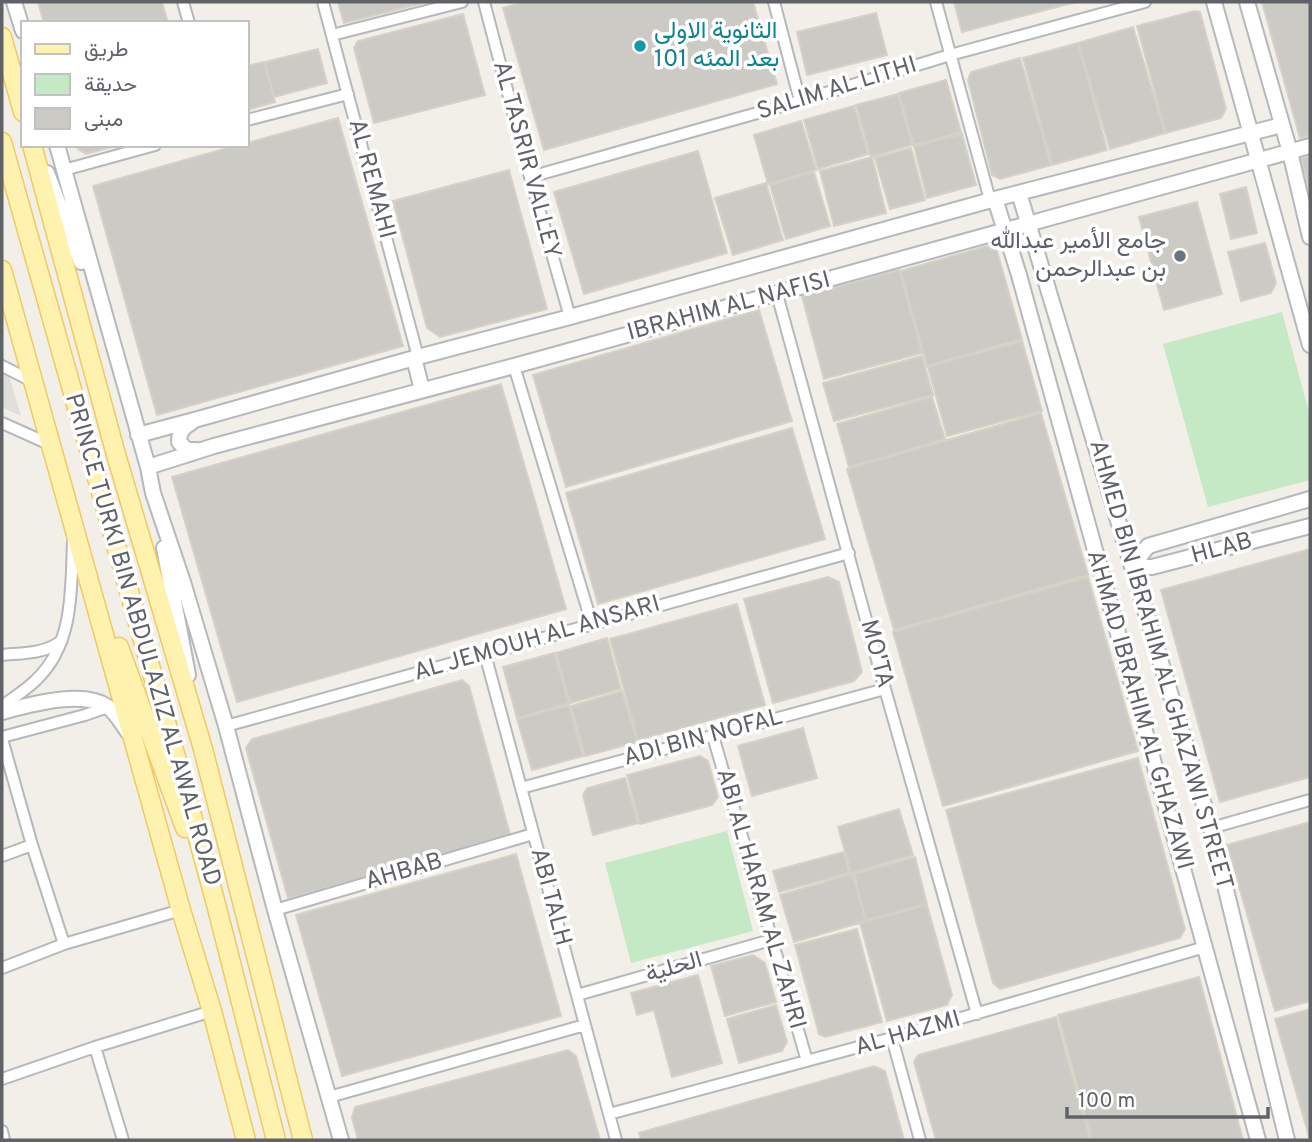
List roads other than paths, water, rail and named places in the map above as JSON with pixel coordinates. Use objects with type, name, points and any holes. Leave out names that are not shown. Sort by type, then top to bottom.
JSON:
[{"type":"main road","points":[[2,37],[21,104]]},
{"type":"main road","name":"PRINCE TURKI BIN ABDULAZIZ AL AWAL ROAD","points":[[2,142],[217,908],[276,1140]]},
{"type":"main road","name":"PRINCE TURKI BIN ABDULAZIZ AL AWAL ROAD","points":[[35,147],[115,451],[203,749],[303,1140]]},
{"type":"main road","points":[[2,270],[181,910],[212,1010],[246,1140]]},
{"type":"main road","points":[[73,522],[182,821],[217,908]]},
{"type":"street","points":[[14,2],[21,25]]},
{"type":"street","points":[[183,2],[188,21]]},
{"type":"street","name":"AL REMAHI","points":[[323,2],[416,357]]},
{"type":"street","points":[[332,35],[462,2]]},
{"type":"street","name":"AL TASRIR VALLEY","points":[[484,2],[570,317]]},
{"type":"street","points":[[774,2],[800,101]]},
{"type":"street","name":"AHMAD IBRAHIM AL GHAZAWI","points":[[936,2],[993,200],[1005,231],[1258,1140]]},
{"type":"street","name":"SALIM AL LITHI","points":[[530,177],[800,101],[950,55],[1145,2]]},
{"type":"street","points":[[1214,2],[1310,345]]},
{"type":"street","points":[[1247,2],[1290,152],[1310,237]]},
{"type":"street","points":[[248,120],[348,94]]},
{"type":"street","name":"IBRAHIM AL NAFISI","points":[[138,435],[993,200],[1282,125]]},
{"type":"street","name":"IBRAHIM AL NAFISI","points":[[148,467],[214,446],[1310,146]]},
{"type":"street","points":[[35,147],[114,348]]},
{"type":"street","points":[[58,147],[148,467],[203,749]]},
{"type":"street","points":[[64,170],[148,147]]},
{"type":"street","name":"AHMED BIN IBRAHIM AL GHAZAWI STREET","points":[[1019,193],[1211,828],[1287,1140]]},
{"type":"street","name":"MO'TA","points":[[777,294],[977,1014]]},
{"type":"street","points":[[416,357],[422,390]]},
{"type":"street","points":[[2,366],[34,383]]},
{"type":"street","points":[[514,366],[592,624]]},
{"type":"street","points":[[198,419],[181,430],[179,442],[187,450],[214,446]]},
{"type":"street","points":[[2,423],[49,444]]},
{"type":"street","points":[[153,493],[226,726],[341,1140]]},
{"type":"street","points":[[1132,567],[1148,546],[1310,499]]},
{"type":"street","points":[[2,706],[37,680],[51,662],[63,639],[72,583],[73,522]]},
{"type":"street","name":"HLAB","points":[[1132,567],[1152,567],[1310,526]]},
{"type":"street","name":"AL JEMOUH AL ANSARI","points":[[226,726],[849,553]]},
{"type":"street","points":[[2,655],[35,652],[56,646],[63,639]]},
{"type":"street","name":"ABI TALH","points":[[485,654],[616,1140]]},
{"type":"street","name":"ADI BIN NOFAL","points":[[521,788],[885,689]]},
{"type":"street","points":[[2,712],[51,699],[95,700],[118,717],[134,740]]},
{"type":"street","points":[[64,944],[32,845],[2,738],[108,707]]},
{"type":"street","name":"ABI AL HARAM AL ZAHRI","points":[[713,736],[807,1062]]},
{"type":"street","points":[[1211,828],[1310,800]]},
{"type":"street","name":"AHBAB","points":[[275,910],[533,834]]},
{"type":"street","points":[[2,856],[32,845]]},
{"type":"street","points":[[2,968],[64,944],[181,910]]},
{"type":"street","name":"الحلية","points":[[577,995],[771,940]]},
{"type":"street","name":"AL HAZMI","points":[[609,1114],[807,1062],[1205,947]]},
{"type":"street","points":[[2,1079],[212,1010]]},
{"type":"street","points":[[329,1097],[585,1026]]},
{"type":"street","points":[[892,1038],[920,1140]]},
{"type":"street","points":[[95,1047],[123,1140]]},
{"type":"street","points":[[2,1131],[4,1140]]},
{"type":"place","name":"الثانوية الاولى بعد المئه 101","points":[[640,46]]},
{"type":"place","name":"جامع الأمير عبدالله بن عبدالرحمن","points":[[1180,256]]}]
